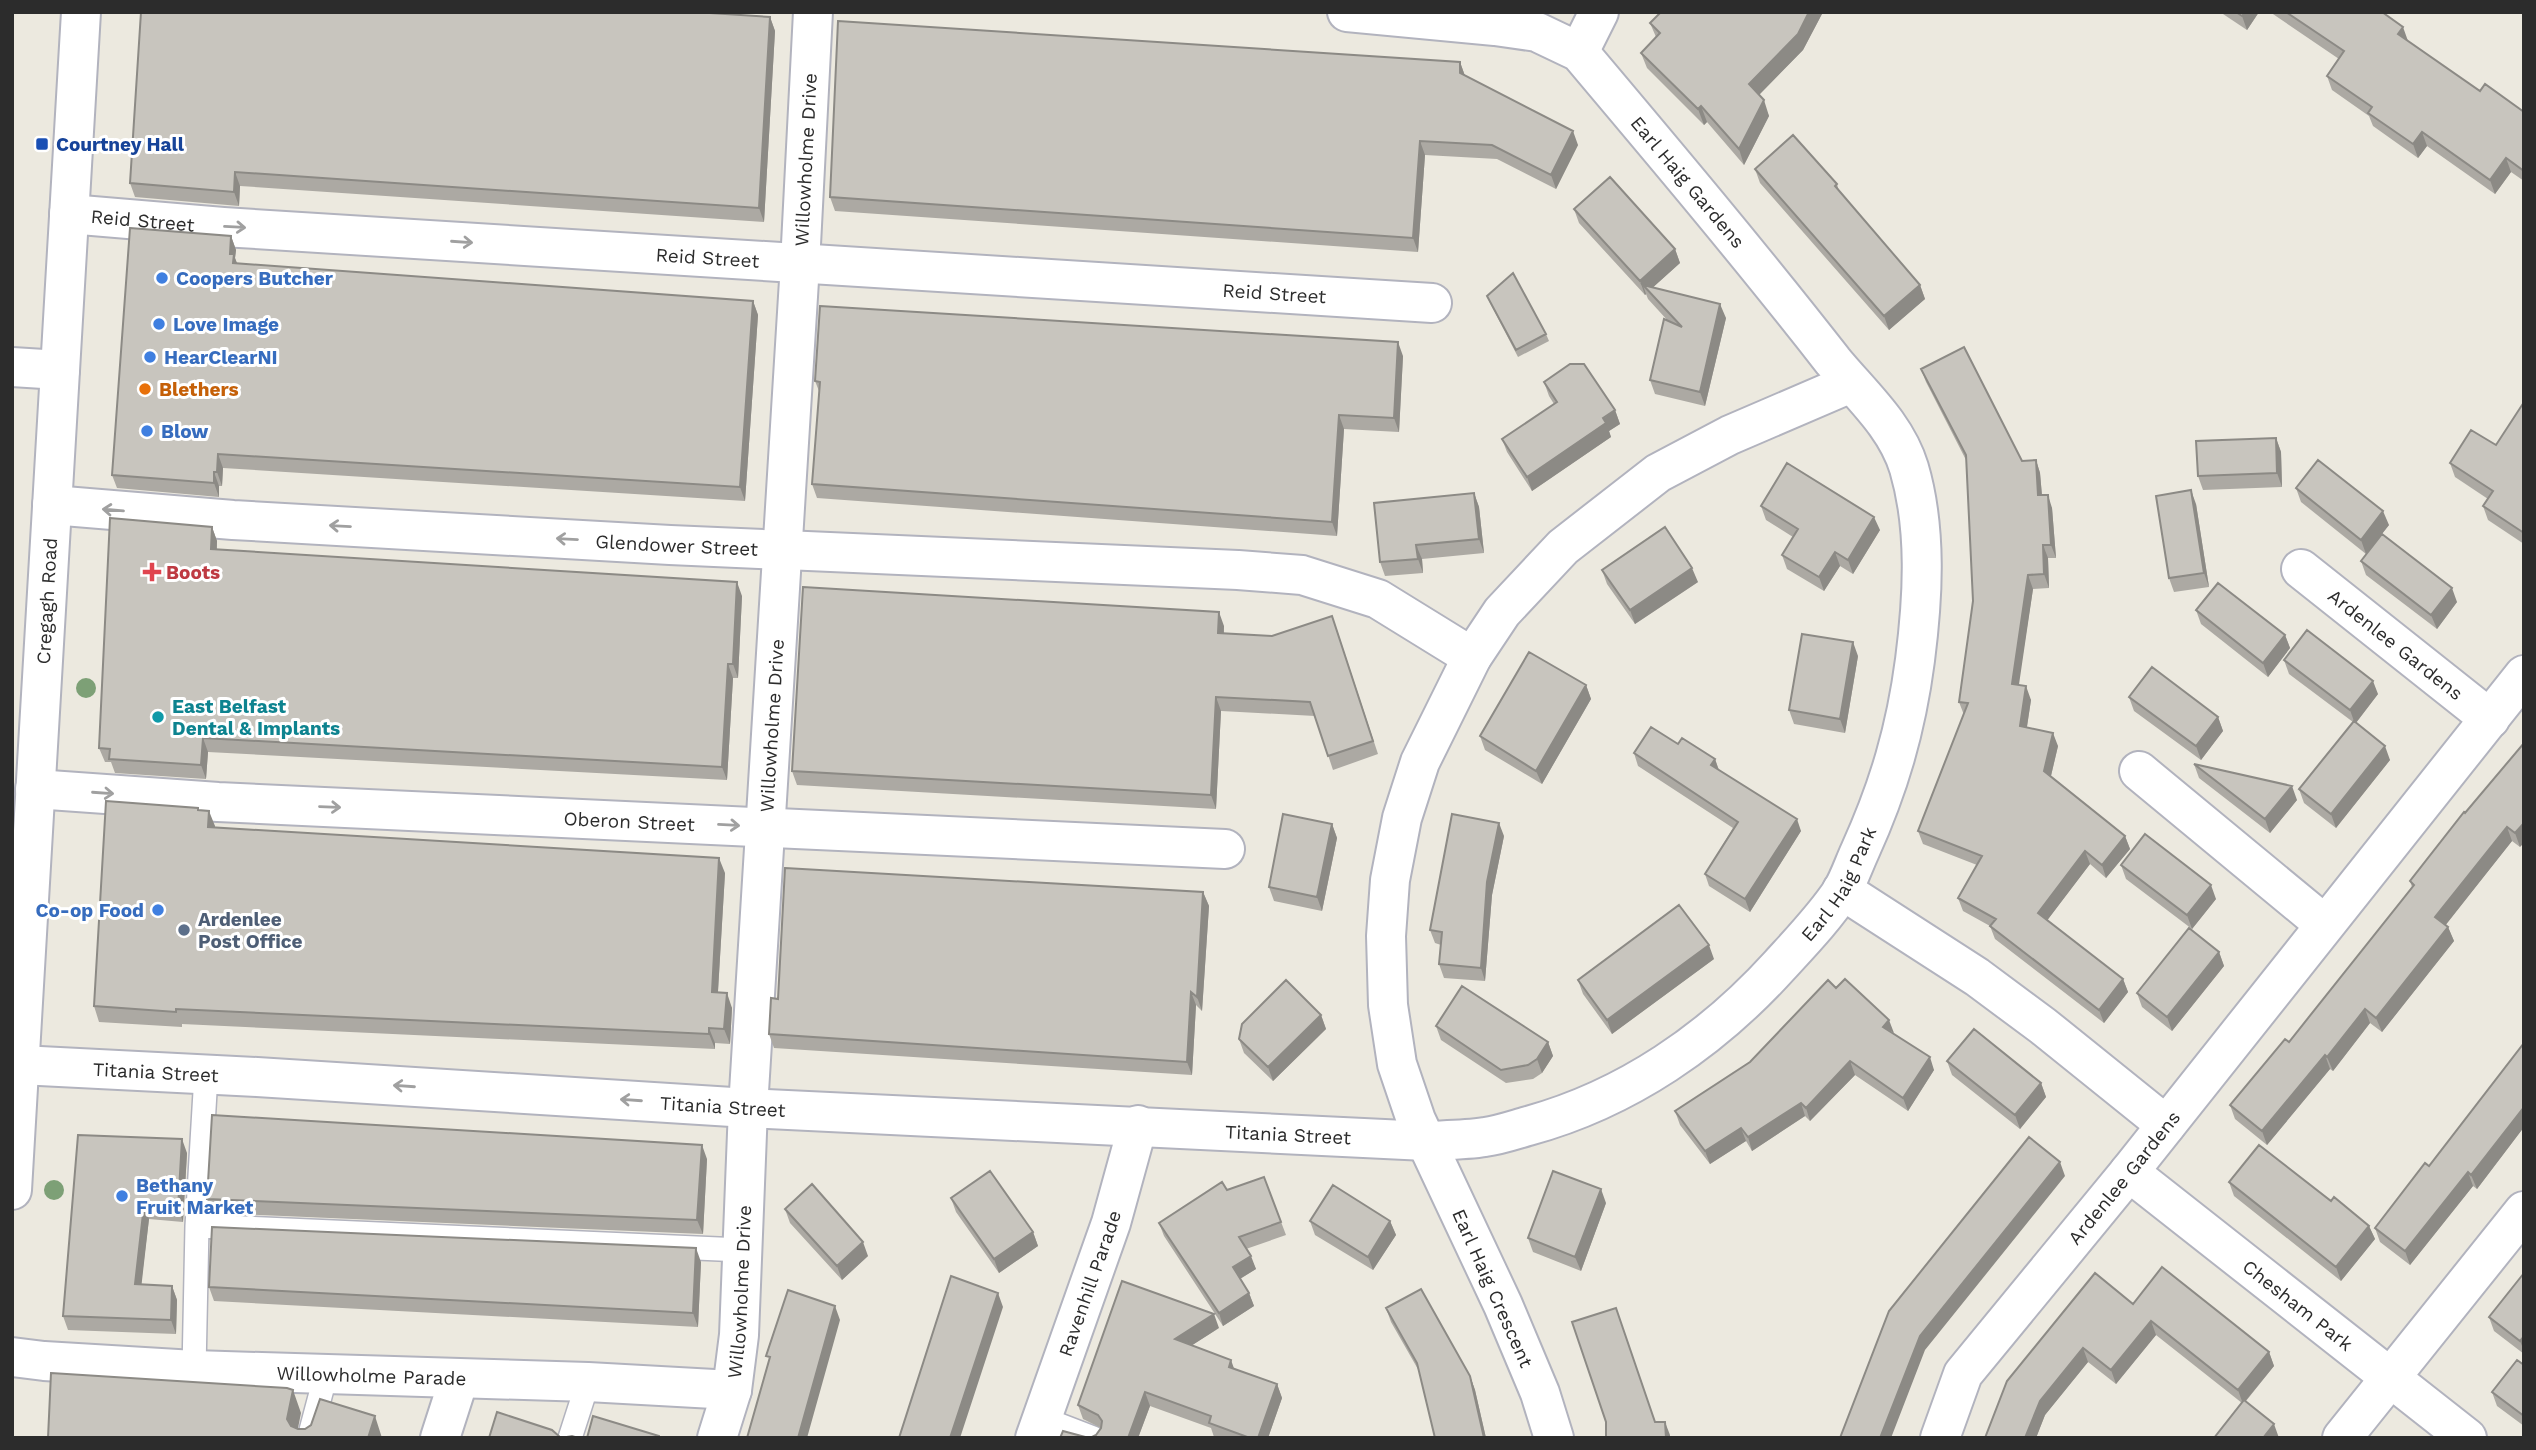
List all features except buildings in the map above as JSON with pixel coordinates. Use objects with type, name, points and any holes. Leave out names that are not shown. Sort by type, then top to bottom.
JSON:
[{"type":"street","name":"Cregagh Road","points":[[12,1190],[20,1065],[20,940],[35,789],[81,12]]},
{"type":"street","name":"Willowholme Drive","points":[[717,1438],[732,1390],[739,1335],[748,1108],[813,12]]},
{"type":"street","name":"Earl Haig Gardens","points":[[1347,12],[1538,32],[1579,52],[1765,274],[1851,383]]},
{"type":"street","points":[[1579,52],[1599,12]]},
{"type":"street","name":"Reid Street","points":[[69,215],[1432,303]]},
{"type":"street","points":[[12,367],[60,370]]},
{"type":"street","points":[[1426,1141],[1397,1064],[1388,1005],[1387,936],[1390,880],[1402,818],[1420,762],[1472,657],[1502,612],[1563,548],[1658,473],[1730,435],[1851,383]]},
{"type":"street","name":"Earl Haig Park","points":[[1426,1141],[1488,1137],[1542,1122],[1627,1087],[1680,1056],[1747,1001],[1798,946],[1842,890],[1888,783],[1902,740],[1915,661],[1922,575],[1918,518],[1909,467],[1887,422],[1851,383]]},
{"type":"street","name":"Glendower Street","points":[[52,505],[233,520],[782,551],[1302,575],[1378,599],[1472,657]]},
{"type":"street","name":"Ardenlee Gardens","points":[[2301,569],[2490,719]]},
{"type":"street","name":"Ardenlee Gardens","points":[[1940,1438],[1963,1374],[2129,1172],[2524,675]]},
{"type":"street","points":[[2139,771],[2324,924]]},
{"type":"street","name":"Oberon Street","points":[[35,789],[218,802],[1225,849]]},
{"type":"street","points":[[1842,890],[1977,977],[2043,1026],[2166,1125]]},
{"type":"street","name":"Titania Street","points":[[20,1065],[748,1108],[1426,1141]]},
{"type":"street","name":"Ravenhill Parade","points":[[1038,1428],[1111,1223],[1138,1125]]},
{"type":"street","name":"Earl Haig Crescent","points":[[1426,1141],[1503,1305],[1540,1393],[1554,1438]]},
{"type":"street","name":"Chesham Park","points":[[2129,1172],[2467,1438]]},
{"type":"street","points":[[2342,1438],[2524,1211]]},
{"type":"street","name":"Willowholme Parade","points":[[12,1357],[194,1370],[588,1382],[732,1390]]},
{"type":"street","points":[[440,1438],[459,1379]]},
{"type":"lane","points":[[194,1370],[197,1226],[206,1075]]},
{"type":"lane","points":[[197,1226],[742,1250]]},
{"type":"lane","points":[[309,1438],[326,1374]]},
{"type":"lane","points":[[570,1438],[588,1382]]},
{"type":"lane","points":[[1038,1428],[1093,1438]]},
{"type":"place","name":"Courtney Hall","points":[[42,144]]},
{"type":"place","name":"Coopers Butcher","points":[[162,278]]},
{"type":"place","name":"Love Image","points":[[159,324]]},
{"type":"place","name":"HearClearNI","points":[[150,357]]},
{"type":"place","name":"Blethers","points":[[145,389]]},
{"type":"place","name":"Blow","points":[[147,431]]},
{"type":"place","name":"Boots","points":[[152,572]]},
{"type":"place","name":"East Belfast Dental & Implants","points":[[158,717]]},
{"type":"place","name":"Co-op Food","points":[[158,910]]},
{"type":"place","name":"Ardenlee Post Office","points":[[184,930]]},
{"type":"place","name":"Bethany Fruit Market","points":[[122,1196]]}]
